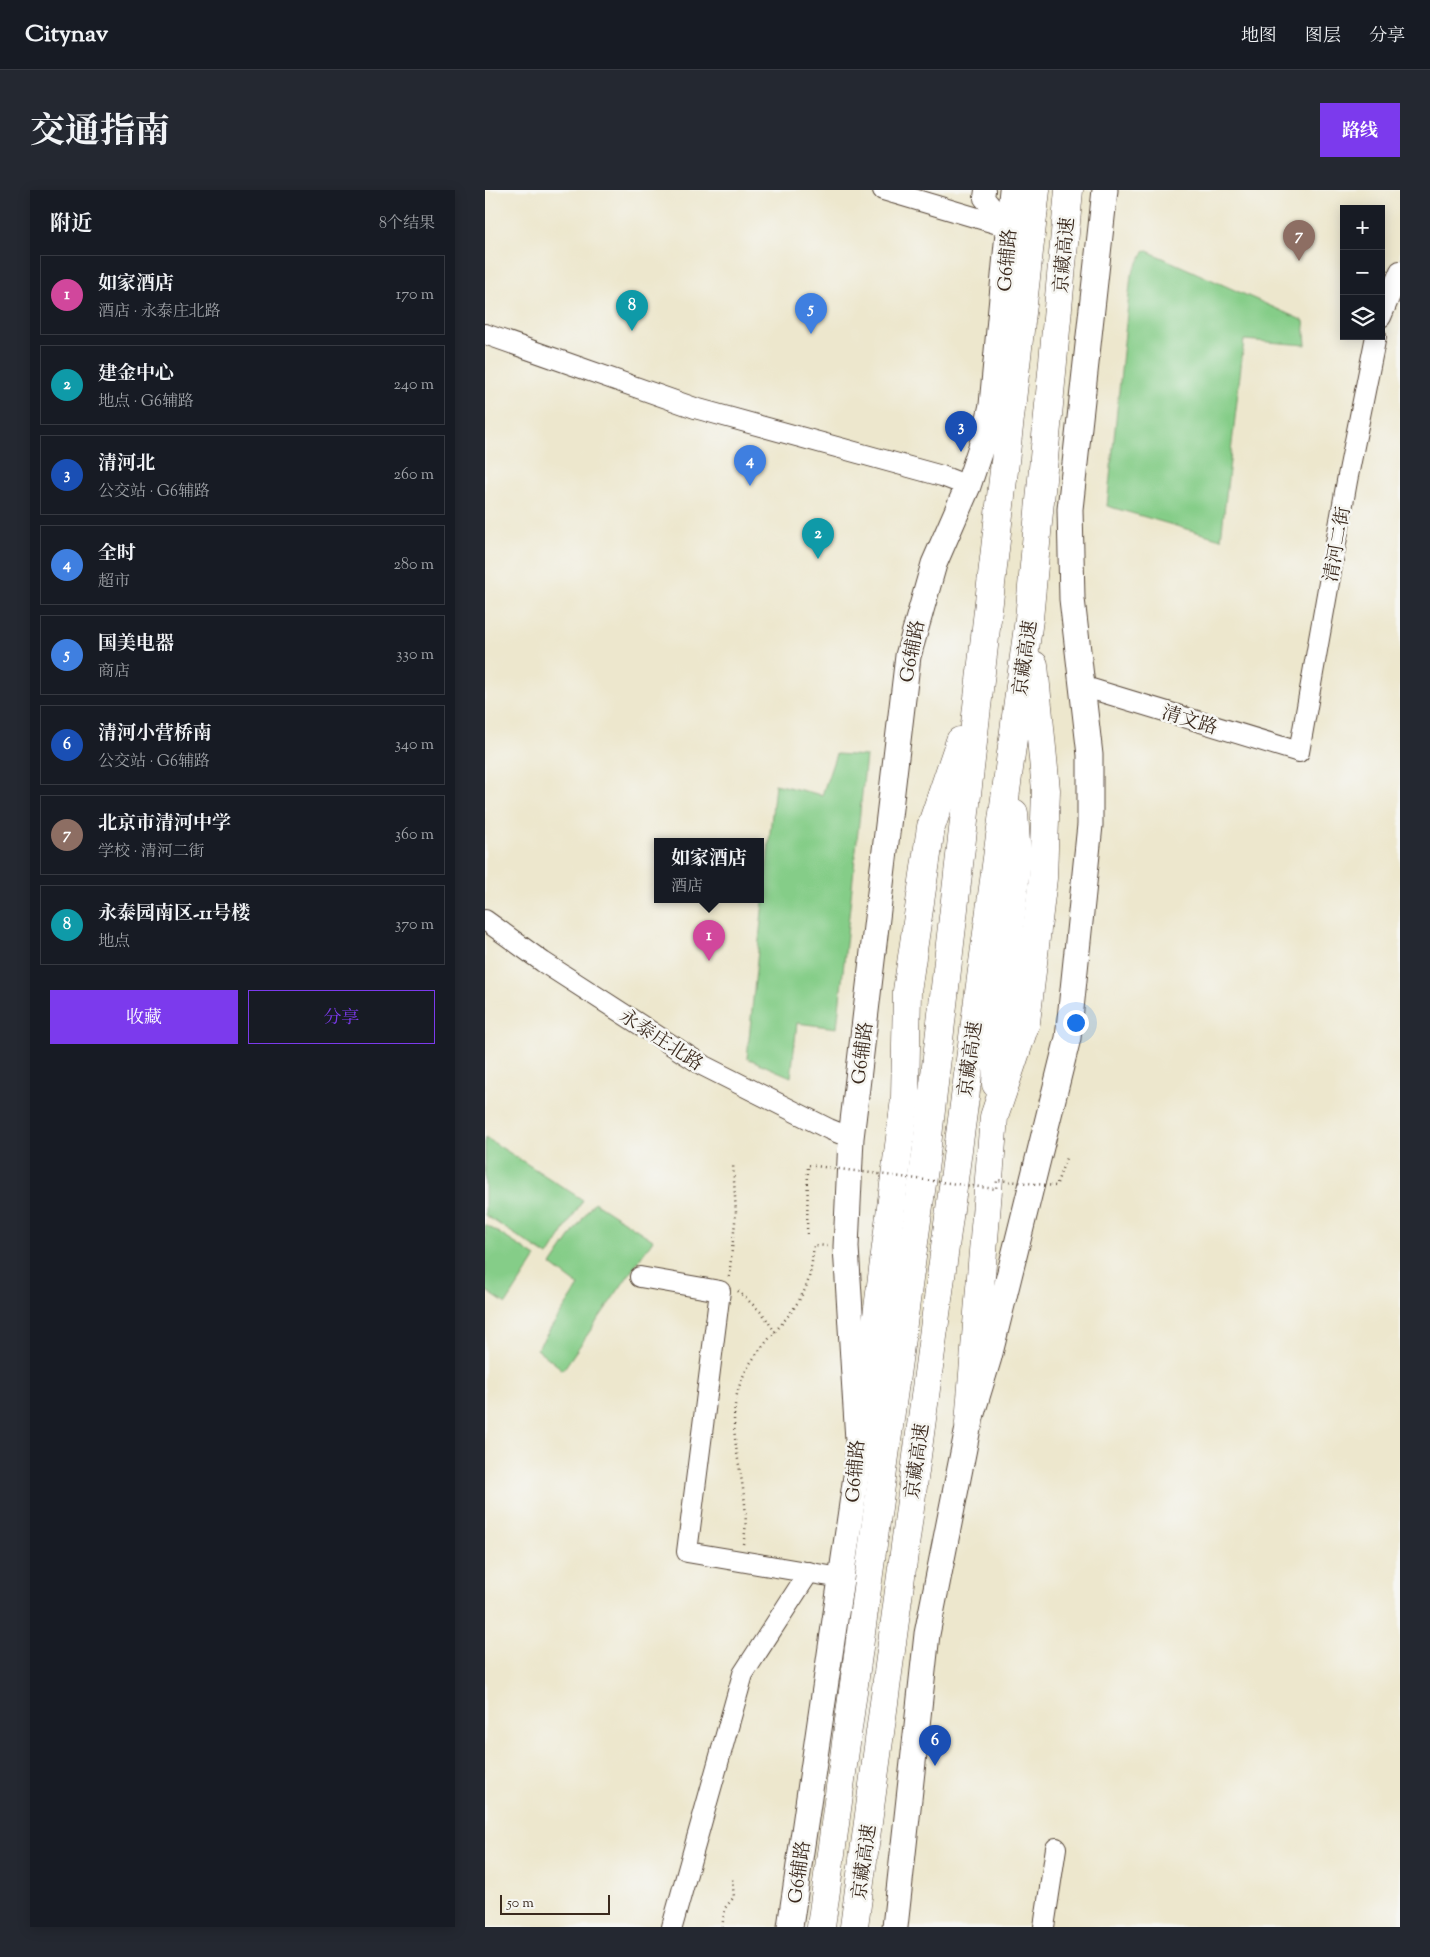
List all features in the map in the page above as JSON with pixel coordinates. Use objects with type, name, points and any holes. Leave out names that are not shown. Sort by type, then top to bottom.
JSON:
[{"type":"highway","name":"京藏高速","points":[[821,1927],[926,1154],[977,692],[1036,190]]},
{"type":"highway","name":"京藏高速","points":[[854,1927],[1029,619],[1069,190]]},
{"type":"highway","points":[[994,1118],[1026,1022],[1043,878],[1046,790],[1029,619]]},
{"type":"highway","points":[[859,1456],[905,1100],[907,991],[931,827],[977,692]]},
{"type":"highway","points":[[969,1423],[994,1118],[998,1038],[1017,858],[1009,763]]},
{"type":"main road","name":"G6辅路","points":[[790,1927],[859,1456],[845,1247],[851,1138],[908,656],[934,564],[968,486],[992,405],[1012,190]]},
{"type":"main road","points":[[895,1927],[927,1634],[969,1423],[989,1357],[1068,1038],[1090,825],[1090,755],[1072,599],[1070,509],[1105,190]]},
{"type":"street","points":[[883,190],[1009,227]]},
{"type":"street","points":[[985,190],[984,198],[1009,227]]},
{"type":"street","points":[[1385,307],[1400,271]]},
{"type":"street","points":[[485,334],[695,408],[942,476],[968,486]]},
{"type":"street","name":"清河二街","points":[[1299,752],[1347,481],[1375,340]]},
{"type":"street","name":"清文路","points":[[1082,686],[1299,752]]},
{"type":"street","name":"永泰庄北路","points":[[485,920],[543,962],[704,1066],[829,1130],[851,1138]]},
{"type":"street","points":[[640,1278],[720,1291],[687,1552],[841,1578]]},
{"type":"street","points":[[672,1927],[743,1674],[809,1572]]},
{"type":"street","points":[[1044,1927],[1056,1848]]},
{"type":"path","points":[[807,1234],[809,1165],[996,1189],[997,1180],[1056,1186],[1067,1155]]},
{"type":"path","points":[[729,1278],[736,1213],[733,1164]]},
{"type":"path","points":[[739,1560],[744,1539],[746,1510],[733,1430],[734,1409],[739,1386],[748,1366],[759,1349],[775,1332],[804,1292],[811,1267],[814,1245],[845,1247]]},
{"type":"path","points":[[735,1289],[763,1314],[775,1332]]},
{"type":"path","points":[[723,1927],[725,1908],[733,1897],[732,1878]]},
{"type":"green space","points":[[1145,250],[1304,321],[1306,345],[1244,340],[1221,539],[1107,506],[1131,275]]},
{"type":"green space","points":[[836,754],[866,756],[837,1028],[797,1023],[791,1077],[747,1058],[775,784],[822,795]]},
{"type":"green space","points":[[485,1137],[583,1200],[548,1256],[485,1215]]},
{"type":"green space","points":[[594,1202],[653,1240],[563,1370],[537,1349],[579,1286],[551,1265]]},
{"type":"green space","points":[[485,1224],[536,1257],[506,1304],[485,1290]]},
{"type":"place","name":"北京市清河中学","points":[[1299,261]]},
{"type":"place","name":"永泰园南区-11号楼","points":[[632,331]]},
{"type":"place","name":"国美电器","points":[[811,334]]},
{"type":"place","name":"清河北","points":[[961,452]]},
{"type":"place","name":"全时","points":[[750,486]]},
{"type":"place","name":"建金中心","points":[[818,559]]},
{"type":"place","name":"如家酒店","points":[[709,961]]},
{"type":"place","name":"清河小营桥南","points":[[935,1766]]}]
